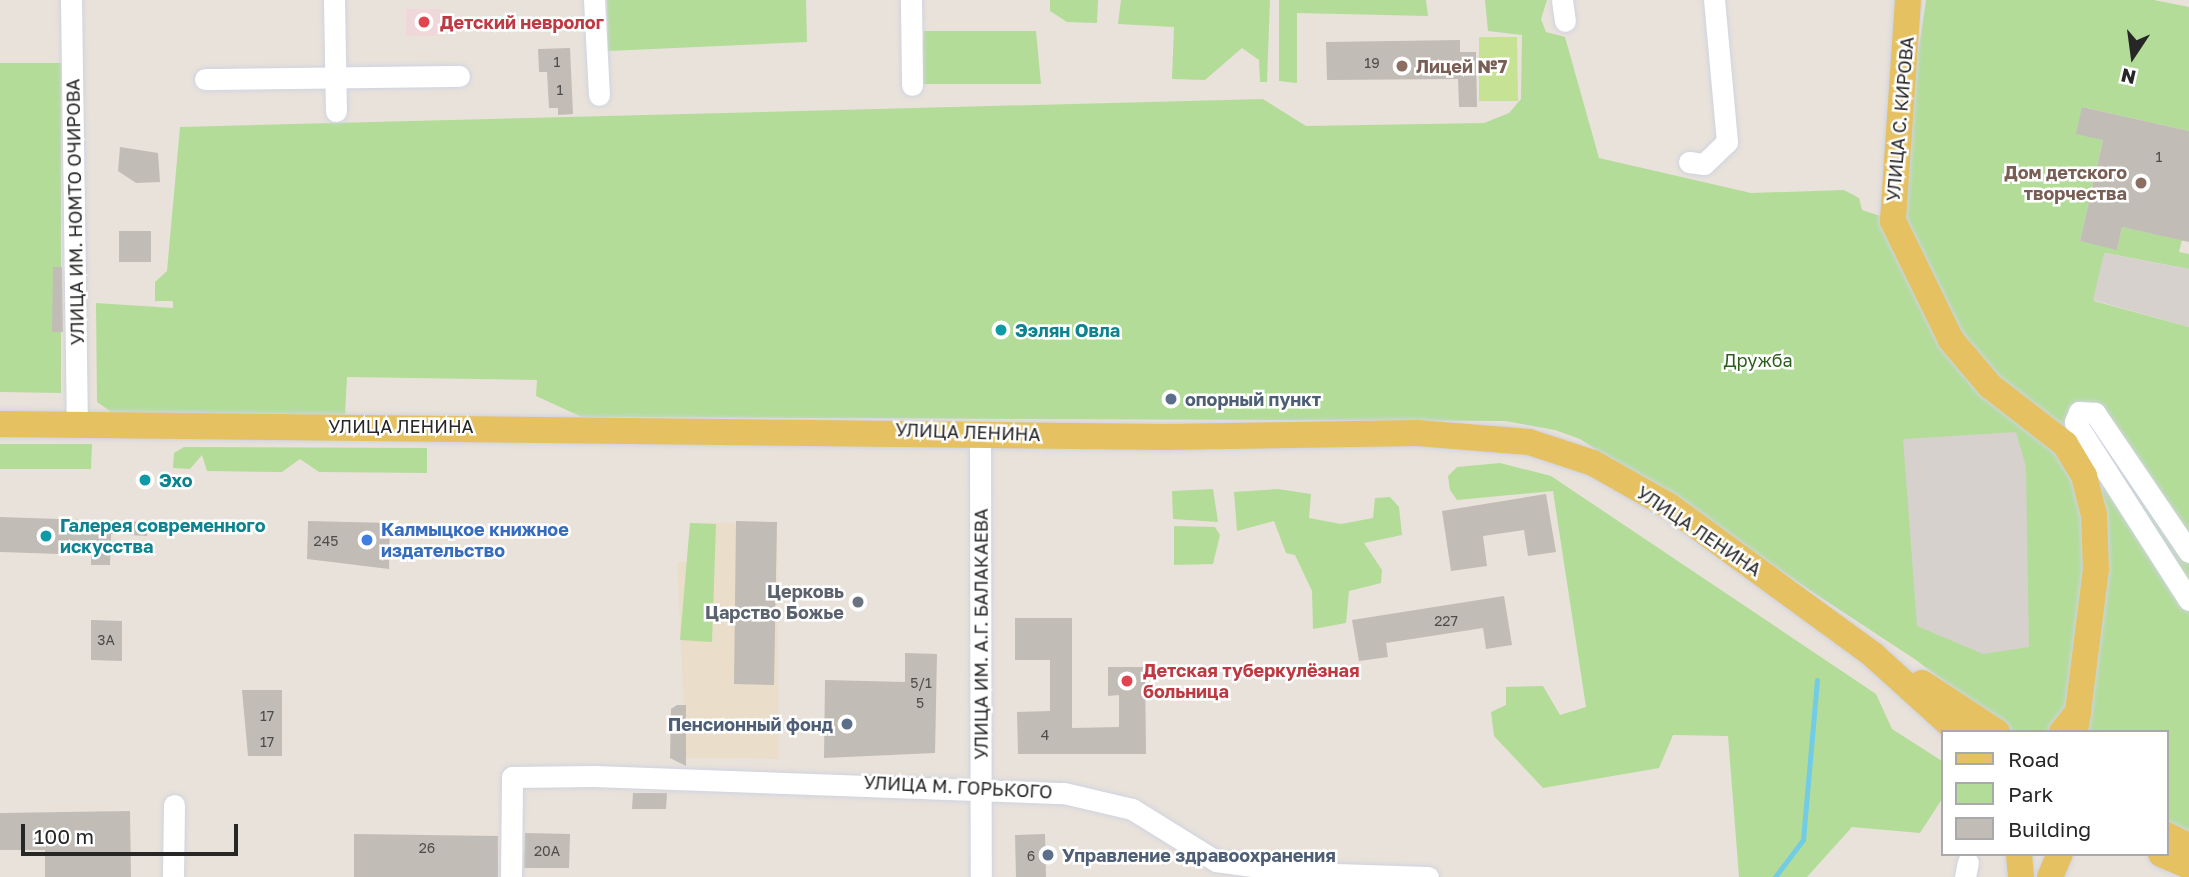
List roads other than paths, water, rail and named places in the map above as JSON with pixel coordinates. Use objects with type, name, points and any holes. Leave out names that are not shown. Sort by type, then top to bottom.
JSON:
[{"type":"main road","name":"УЛИЦА С. КИРОВА","points":[[1908,0],[1893,220],[1951,340],[1990,386],[2065,444],[2084,476],[2096,569],[2072,725]]},
{"type":"main road","name":"УЛИЦА ЛЕНИНА","points":[[0,424],[980,434],[1418,433],[1529,442],[1593,463],[1669,506],[1872,654],[1994,730]]},
{"type":"main road","name":"УЛИЦА ЛЕНИНА","points":[[1872,654],[1956,730]]},
{"type":"main road","points":[[2168,836],[2189,846]]},
{"type":"main road","points":[[2019,856],[2021,877]]},
{"type":"main road","points":[[2050,877],[2059,856]]},
{"type":"main road","points":[[2166,856],[2189,866]]},
{"type":"street","name":"УЛИЦА ИМ. НОМТО ОЧИРОВА","points":[[71,0],[77,424]]},
{"type":"street","points":[[334,0],[335,111]]},
{"type":"street","points":[[594,0],[600,95]]},
{"type":"street","points":[[911,0],[912,85]]},
{"type":"street","points":[[1689,162],[1704,164],[1727,142],[1714,0]]},
{"type":"street","points":[[205,79],[459,76]]},
{"type":"street","points":[[2189,552],[2095,413],[2079,412],[2075,422],[2189,600]]},
{"type":"street","name":"УЛИЦА ИМ. А.Г. БАЛАКАЕВА","points":[[980,434],[981,877]]},
{"type":"street","name":"УЛИЦА М. ГОРЬКОГО","points":[[511,877],[512,777],[980,786],[1064,793],[1132,809],[1216,861],[1304,875],[1428,877]]},
{"type":"street","points":[[173,877],[174,805]]},
{"type":"waterway","points":[[1775,877],[1803,840],[1817,681]]},
{"type":"place","name":"Детский невролог","points":[[424,22]]},
{"type":"place","name":"Лицей №7","points":[[1402,66]]},
{"type":"place","name":"Дом детского творчества","points":[[2141,183]]},
{"type":"place","name":"Ээлян Овла","points":[[1001,330]]},
{"type":"place","name":"опорный пункт","points":[[1171,399]]},
{"type":"place","name":"Эхо","points":[[145,480]]},
{"type":"place","name":"Галерея современного искусства","points":[[46,536]]},
{"type":"place","name":"Калмыцкое книжное издательство","points":[[367,540]]},
{"type":"place","name":"Церковь Царство Божье","points":[[858,602]]},
{"type":"place","name":"Детская туберкулёзная больница","points":[[1127,681]]},
{"type":"place","name":"Пенсионный фонд","points":[[847,724]]},
{"type":"place","name":"Управление здравоохранения","points":[[1048,855]]},
{"type":"park label","name":"Дружба","points":[[1758,360]]}]
